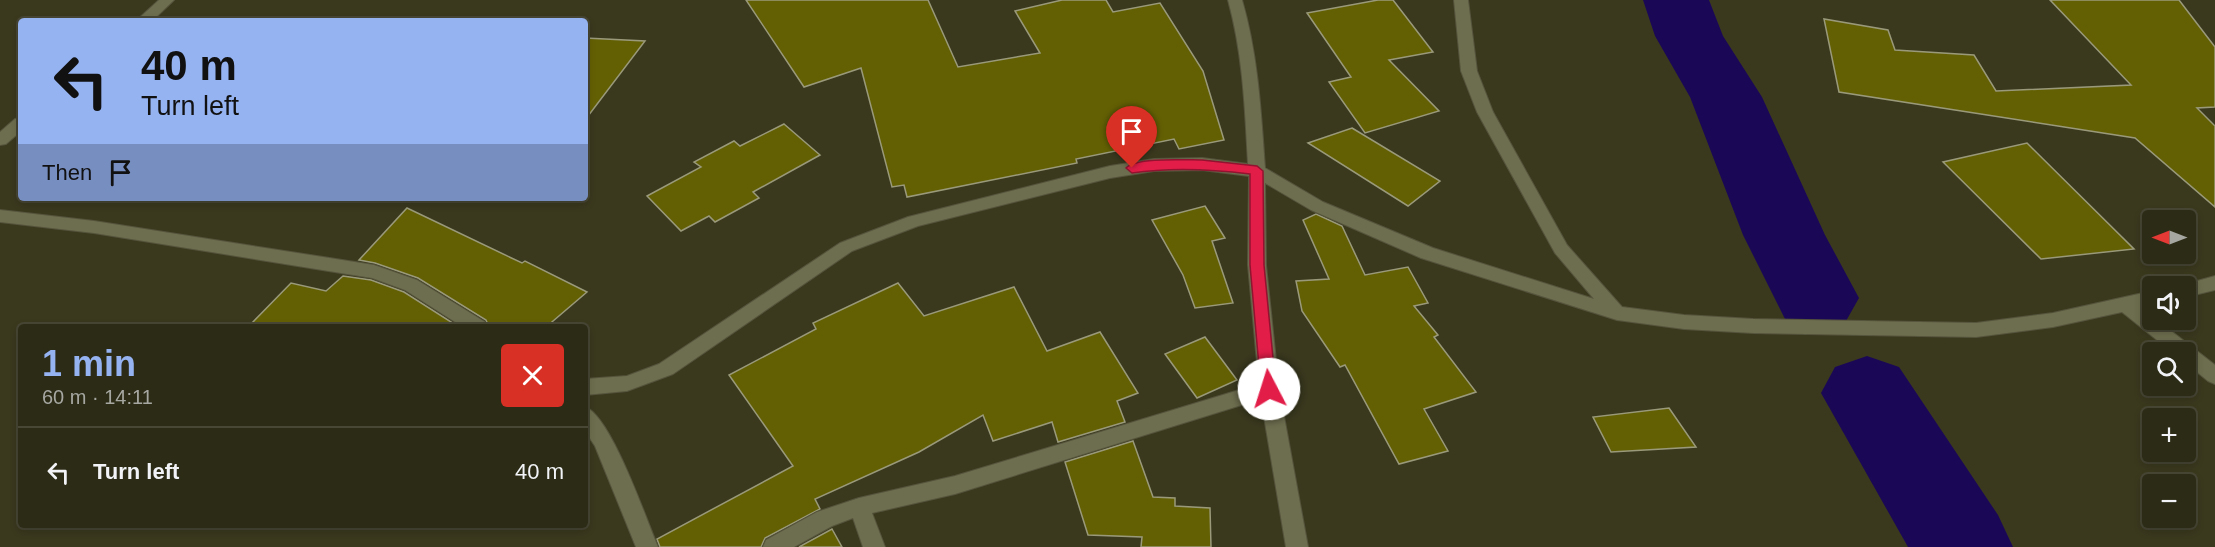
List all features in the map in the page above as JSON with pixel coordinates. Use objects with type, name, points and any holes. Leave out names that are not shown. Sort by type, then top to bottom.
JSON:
[{"type":"street","points":[[146,18],[167,0]]},
{"type":"street","points":[[1235,0],[1244,31],[1252,89],[1257,171],[1257,265],[1269,389],[1297,547]]},
{"type":"street","points":[[1461,0],[1469,71],[1485,112],[1561,249],[1617,313]]},
{"type":"street","points":[[0,140],[18,125]]},
{"type":"street","points":[[588,387],[610,388],[637,383],[666,369],[846,247],[914,221],[1110,172],[1154,165],[1202,164],[1257,171],[1317,206],[1427,253],[1617,313],[1684,322],[1753,326],[1976,330],[2053,320],[2142,301]]},
{"type":"street","points":[[0,216],[104,229],[374,272],[411,285],[473,324]]},
{"type":"street","points":[[2196,288],[2215,283]]},
{"type":"street","points":[[2126,305],[2215,376]]},
{"type":"street","points":[[774,547],[825,519],[859,507],[955,485],[1269,389]]},
{"type":"street","points":[[588,419],[604,442],[647,547]]},
{"type":"street","points":[[859,507],[874,547]]},
{"type":"building","points":[[746,0],[928,0],[958,67],[1040,53],[1015,11],[1062,0],[1106,0],[1113,12],[1160,3],[1203,71],[1224,140],[1179,149],[1174,139],[1076,159],[1077,163],[907,197],[904,185],[892,187],[861,68],[804,87]]},
{"type":"building","points":[[1378,0],[1393,0],[1433,52],[1389,60],[1439,111],[1365,133],[1329,82],[1351,77],[1307,13]]},
{"type":"building","points":[[2050,0],[2179,0],[2215,47],[2215,107],[2197,108],[2215,126],[2215,207],[2135,138],[1839,92],[1824,19],[1888,30],[1895,50],[1974,55],[1996,91],[2131,85]]},
{"type":"building","points":[[588,38],[645,41],[588,116]]},
{"type":"building","points":[[784,124],[820,155],[753,192],[759,198],[715,222],[709,216],[681,231],[647,196],[701,167],[694,162],[734,141],[740,146]]},
{"type":"building","points":[[1352,128],[1440,181],[1408,206],[1308,143]]},
{"type":"building","points":[[2027,143],[2134,249],[2041,259],[1943,162]]},
{"type":"building","points":[[1205,206],[1225,238],[1212,241],[1233,303],[1195,308],[1183,275],[1152,220]]},
{"type":"building","points":[[407,208],[522,263],[525,261],[587,292],[550,324],[488,324],[486,320],[418,278],[359,260]]},
{"type":"building","points":[[1316,214],[1342,226],[1365,275],[1408,267],[1428,303],[1414,306],[1438,335],[1434,337],[1476,392],[1424,409],[1448,451],[1399,464],[1345,365],[1340,367],[1302,311],[1296,281],[1329,279],[1303,220]]},
{"type":"building","points":[[343,276],[371,280],[404,292],[454,324],[251,324],[291,283],[326,291]]},
{"type":"building","points":[[898,283],[924,316],[1014,287],[1047,351],[1100,332],[1138,393],[1117,401],[1125,422],[1058,442],[1052,422],[993,441],[983,415],[919,452],[815,499],[820,509],[765,538],[761,547],[660,547],[657,539],[793,466],[729,375],[816,329],[813,323]]},
{"type":"building","points":[[1205,337],[1237,380],[1197,398],[1165,354]]},
{"type":"building","points":[[1669,408],[1696,447],[1611,452],[1593,417]]},
{"type":"building","points":[[1133,441],[1153,497],[1175,498],[1175,506],[1210,508],[1211,547],[1141,547],[1142,537],[1088,535],[1065,462]]},
{"type":"building","points":[[832,529],[842,547],[799,547]]},
{"type":"waterway","points":[[1676,0],[1689,36],[1726,97],[1784,235],[1816,298]]},
{"type":"waterway","points":[[1867,393],[1962,547]]},
{"type":"route","points":[[1132,168],[1202,164],[1257,171],[1257,265],[1269,389]]}]
